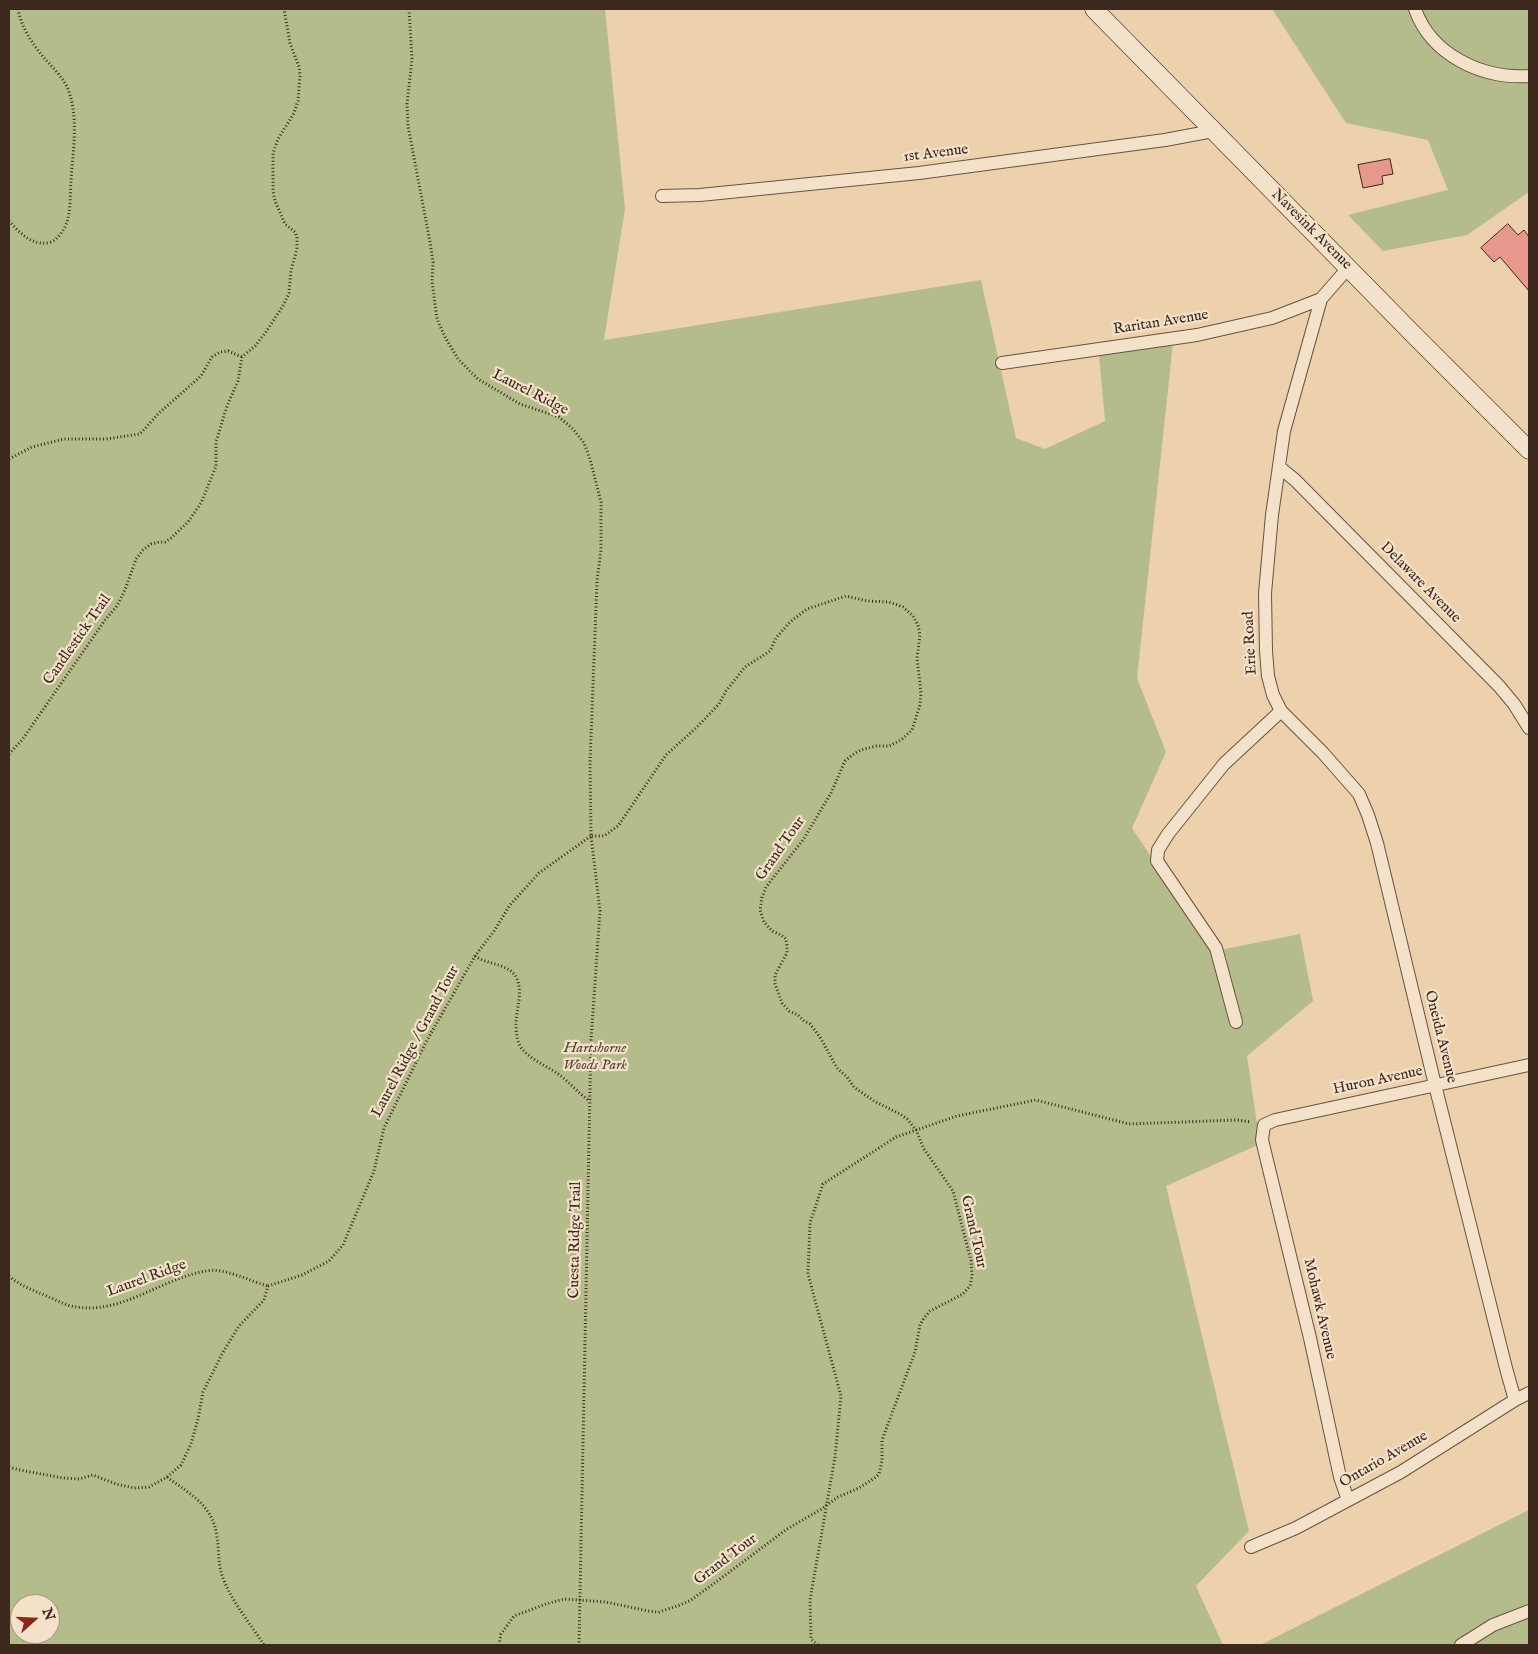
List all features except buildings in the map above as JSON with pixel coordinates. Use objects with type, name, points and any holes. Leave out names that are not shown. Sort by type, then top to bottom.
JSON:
[{"type":"main road","name":"Navesink Avenue","points":[[1094,9],[1529,450]]},
{"type":"street","points":[[1415,9],[1420,22],[1430,37],[1445,52],[1483,70],[1500,75],[1529,76]]},
{"type":"street","name":"1st Avenue","points":[[662,196],[700,195],[919,173],[1165,140],[1213,131]]},
{"type":"street","name":"Erie Road","points":[[1281,711],[1273,695],[1268,676],[1265,602],[1272,515],[1284,431],[1321,300],[1348,268]]},
{"type":"street","name":"Raritan Avenue","points":[[1002,364],[1197,335],[1272,318],[1321,300]]},
{"type":"street","name":"Delaware Avenue","points":[[1279,467],[1296,480],[1499,686],[1514,704],[1529,728]]},
{"type":"street","points":[[1236,1022],[1216,948],[1157,861],[1158,850],[1168,834],[1224,764],[1281,711]]},
{"type":"street","name":"Oneida Avenue","points":[[1281,711],[1323,753],[1359,794],[1368,815],[1377,843],[1435,1085],[1507,1372],[1516,1400]]},
{"type":"street","name":"Huron Avenue","points":[[1264,1125],[1274,1120],[1529,1065]]},
{"type":"street","name":"Mohawk Avenue","points":[[1264,1125],[1262,1140],[1310,1338],[1338,1469],[1348,1500]]},
{"type":"street","name":"Ontario Avenue","points":[[1252,1548],[1296,1528],[1401,1472],[1529,1393]]},
{"type":"street","points":[[1460,1645],[1493,1625],[1529,1611]]},
{"type":"path","points":[[9,221],[16,229],[34,242],[51,242],[57,238],[67,222],[75,131],[68,89],[58,72],[37,50],[21,21],[18,9]]},
{"type":"path","points":[[9,459],[32,447],[64,438],[106,439],[140,434],[158,414],[201,376],[212,356],[228,351],[242,358],[266,332],[284,304],[289,292],[291,270],[297,249],[297,237],[285,224],[277,208],[273,190],[273,153],[278,139],[294,113],[298,101],[299,67],[290,43],[284,9]]},
{"type":"path","name":"Laurel Ridge","points":[[409,9],[412,59],[407,104],[408,126],[425,206],[426,224],[433,262],[432,282],[437,319],[458,359],[478,379],[520,404],[559,418],[573,430],[584,443],[595,473],[601,502],[601,550],[597,580],[593,676],[590,763],[591,836]]},
{"type":"path","name":"Candlestick Trail","points":[[9,754],[22,740],[105,620],[117,606],[139,555],[152,544],[165,542],[178,532],[188,522],[201,503],[216,466],[216,442],[227,406],[238,380],[242,358]]},
{"type":"path","name":"Grand Tour","points":[[498,1645],[500,1634],[514,1616],[564,1599],[606,1602],[648,1612],[670,1609],[691,1600],[786,1529],[838,1497],[866,1484],[879,1474],[882,1461],[882,1440],[915,1352],[920,1325],[930,1311],[963,1294],[970,1286],[971,1281],[971,1261],[953,1191],[924,1149],[916,1130],[907,1119],[874,1101],[854,1087],[837,1068],[820,1037],[810,1024],[798,1015],[788,1011],[782,1004],[775,984],[775,975],[787,953],[788,946],[786,939],[772,932],[764,922],[760,910],[766,887],[803,840],[831,793],[845,761],[861,750],[876,746],[889,746],[901,740],[912,730],[920,705],[920,681],[917,658],[920,635],[918,625],[913,616],[903,607],[889,602],[867,601],[846,596],[807,609],[790,622],[776,638],[770,651],[745,667],[726,691],[720,704],[666,755],[618,826],[604,836],[591,836]]},
{"type":"path","name":"Laurel Ridge / Grand Tour","points":[[268,1286],[302,1275],[329,1261],[343,1245],[374,1171],[384,1128],[426,1042],[475,956],[494,931],[510,905],[539,873],[591,836]]},
{"type":"path","name":"Cuesta Ridge Trail","points":[[579,1645],[591,1040],[600,910],[591,836]]},
{"type":"path","points":[[475,956],[481,960],[493,962],[512,972],[518,979],[519,997],[516,1025],[519,1043],[524,1051],[562,1077],[590,1101]]},
{"type":"path","points":[[818,1645],[811,1639],[810,1600],[835,1457],[841,1396],[808,1274],[810,1223],[823,1184],[896,1137],[957,1116],[1036,1100],[1082,1110],[1129,1124],[1237,1120],[1264,1125]]},
{"type":"path","name":"Laurel Ridge","points":[[9,1276],[28,1288],[70,1306],[94,1308],[117,1304],[144,1294],[172,1280],[207,1270],[229,1272],[249,1281],[268,1286]]},
{"type":"path","points":[[9,1466],[62,1478],[79,1479],[93,1474],[116,1484],[134,1488],[149,1487],[167,1477],[181,1465],[191,1444],[203,1392],[222,1354],[240,1326],[264,1300],[268,1286]]},
{"type":"path","points":[[167,1477],[200,1501],[212,1516],[217,1534],[220,1571],[238,1606],[264,1645]]},
{"type":"green space","name":"Hartshorne Woods Park","points":[[9,9],[605,9],[625,209],[604,340],[981,280],[1016,438],[1045,449],[1105,421],[1099,356],[1173,343],[1137,678],[1166,752],[1132,828],[1214,951],[1300,934],[1313,1001],[1247,1056],[1260,1144],[1166,1186],[1249,1531],[1196,1586],[1223,1645],[9,1645]]},
{"type":"green space","points":[[1272,9],[1529,9],[1529,192],[1467,235],[1383,251],[1348,215],[1448,190],[1428,140],[1346,123]]},
{"type":"green space","points":[[1529,1510],[1529,1645],[1260,1645]]}]
